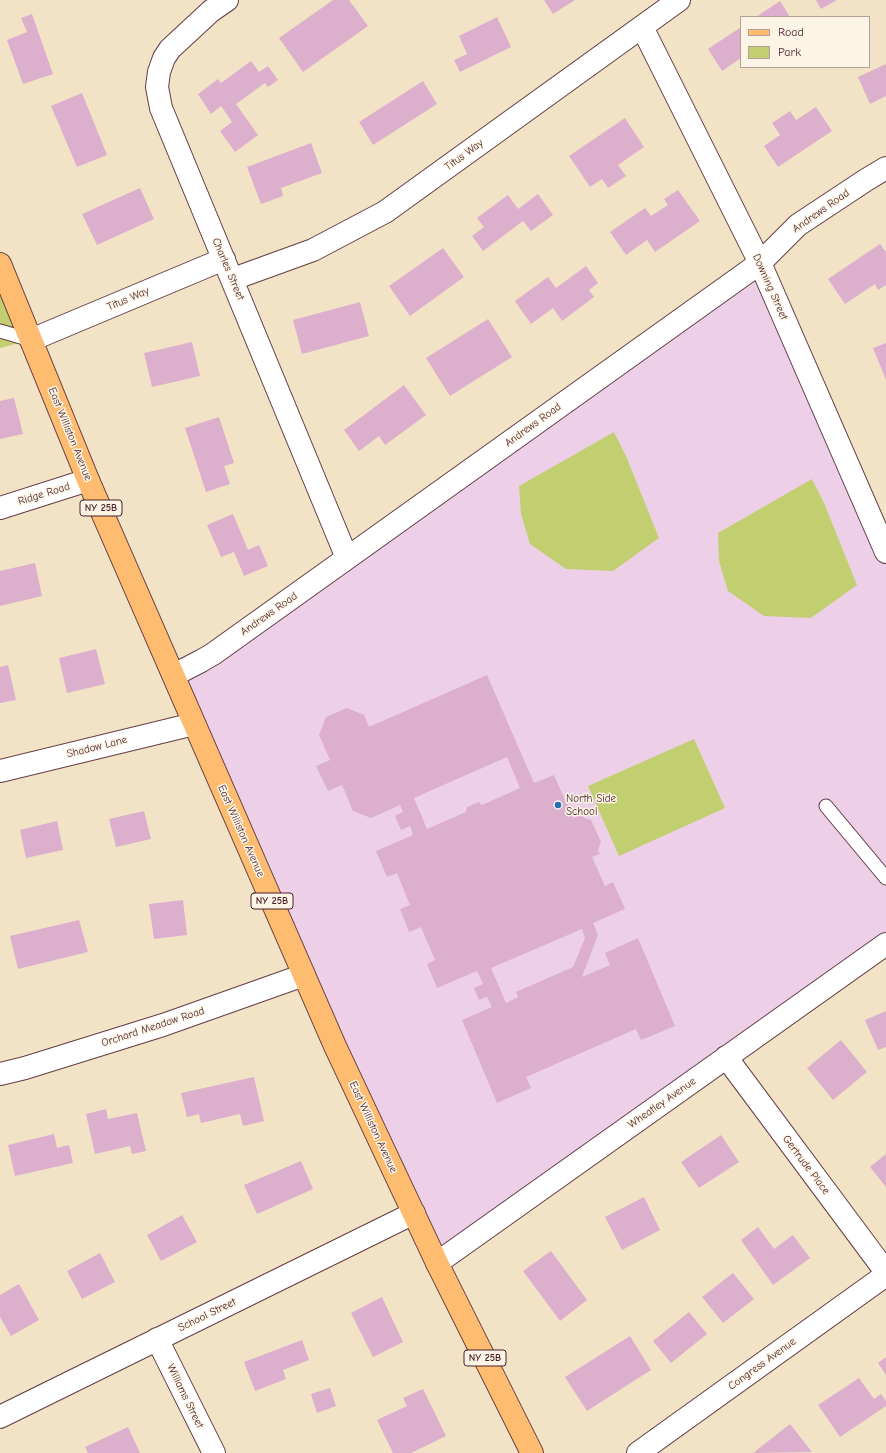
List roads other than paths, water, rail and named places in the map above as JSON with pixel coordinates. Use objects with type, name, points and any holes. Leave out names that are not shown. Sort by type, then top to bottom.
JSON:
[{"type":"main road","name":"East Williston Avenue","points":[[0,264],[88,480],[341,1059],[437,1263],[532,1453]]},
{"type":"street","name":"Charles Street","points":[[227,0],[211,11],[170,49],[164,58],[159,72],[157,87],[161,108],[233,279],[347,558]]},
{"type":"street","name":"Titus Way","points":[[233,279],[313,250],[385,212],[679,0]]},
{"type":"street","name":"Downing Street","points":[[642,27],[760,262],[886,552]]},
{"type":"street","name":"Andrews Road","points":[[174,675],[201,662],[213,654],[760,262],[798,225],[886,168]]},
{"type":"street","name":"Titus Way","points":[[31,340],[224,259]]},
{"type":"street","name":"Ridge Road","points":[[0,508],[88,480]]},
{"type":"street","name":"Shadow Lane","points":[[0,771],[194,724]]},
{"type":"street","name":"Wheatley Avenue","points":[[437,1263],[886,944]]},
{"type":"street","name":"Orchard Meadow Road","points":[[0,1074],[25,1068],[163,1025],[304,975]]},
{"type":"street","name":"Gertrude Place","points":[[726,1057],[886,1274]]},
{"type":"street","name":"School Street","points":[[0,1417],[414,1213]]},
{"type":"street","name":"Congress Avenue","points":[[638,1453],[886,1274]]},
{"type":"street","name":"Williams Street","points":[[157,1340],[214,1453]]},
{"type":"lane","points":[[0,331],[31,340]]},
{"type":"lane","points":[[826,806],[886,878]]},
{"type":"place","name":"North Side School","points":[[558,805]]}]
